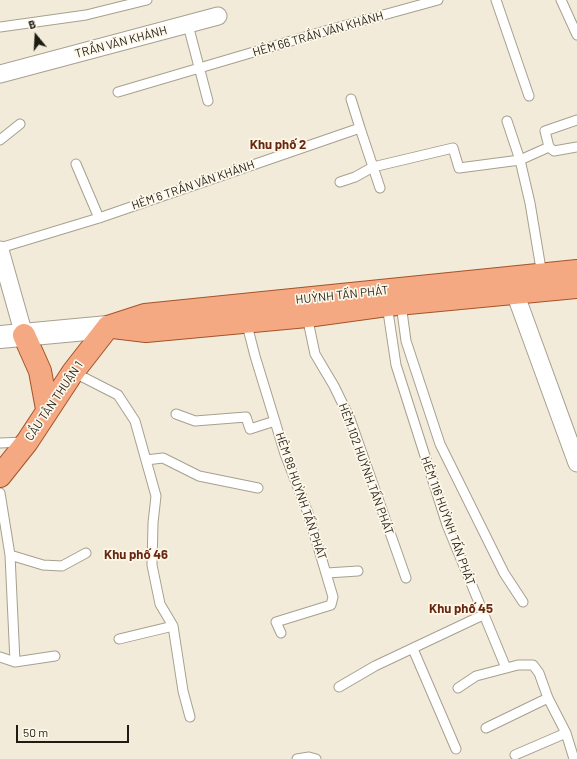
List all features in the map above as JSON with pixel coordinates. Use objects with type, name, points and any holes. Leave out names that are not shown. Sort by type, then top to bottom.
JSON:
[{"type":"main road","name":"HUỲNH TẤN PHÁT","points":[[108,327],[146,332],[307,316],[394,297],[515,293],[561,281]]},
{"type":"main road","name":"HUỲNH TẤN PHÁT","points":[[0,337],[108,327],[145,315],[394,297],[561,281]]},
{"type":"main road","name":"CẦU TÂN THUẬN 1","points":[[0,476],[27,442],[47,409],[73,372],[108,327]]},
{"type":"main road","points":[[24,335],[40,370],[47,409]]},
{"type":"street","name":"TRẦN VĂN KHÁNH","points":[[0,74],[218,16]]},
{"type":"street","points":[[0,249],[24,335]]},
{"type":"street","points":[[515,293],[577,463]]},
{"type":"lane","points":[[0,27],[86,15],[147,0]]},
{"type":"lane","name":"HẺM 66 TRẦN VĂN KHÁNH","points":[[118,92],[438,0]]},
{"type":"lane","points":[[496,0],[529,96]]},
{"type":"lane","points":[[561,0],[577,35]]},
{"type":"lane","points":[[188,25],[198,68],[208,101]]},
{"type":"lane","points":[[351,99],[380,188]]},
{"type":"lane","points":[[577,120],[545,131],[549,147],[554,151],[577,147]]},
{"type":"lane","points":[[507,121],[520,160],[534,220],[561,281]]},
{"type":"lane","points":[[0,140],[20,124]]},
{"type":"lane","name":"HẺM 6 TRẦN VĂN KHÁNH","points":[[0,249],[99,218],[360,128]]},
{"type":"lane","points":[[340,182],[355,177],[373,167],[453,148],[459,168],[520,160],[549,147]]},
{"type":"lane","points":[[76,164],[99,218]]},
{"type":"lane","points":[[394,297],[406,341],[440,444],[504,573],[523,602]]},
{"type":"lane","name":"HẺM 116 HUỲNH TẤN PHÁT","points":[[394,297],[396,365],[447,525],[506,668]]},
{"type":"lane","name":"HẺM 102 HUỲNH TẤN PHÁT","points":[[307,316],[315,354],[334,386],[350,420],[406,578]]},
{"type":"lane","name":"HẺM 88 HUỲNH TẤN PHÁT","points":[[246,321],[255,356],[285,454],[308,513],[333,597],[331,605],[276,622],[281,633]]},
{"type":"lane","points":[[73,372],[118,395],[135,421],[156,496],[153,523],[152,566],[160,604],[173,626],[183,691],[190,718]]},
{"type":"lane","points":[[176,414],[195,420],[246,418],[250,429],[275,421]]},
{"type":"lane","points":[[0,443],[27,442]]},
{"type":"lane","points":[[146,460],[163,458],[198,476],[258,488]]},
{"type":"lane","points":[[0,492],[10,556],[15,662]]},
{"type":"lane","points":[[10,556],[44,565],[62,566],[86,553]]},
{"type":"lane","points":[[327,573],[358,571]]},
{"type":"lane","points":[[340,687],[375,666],[483,615]]},
{"type":"lane","points":[[119,639],[173,626]]},
{"type":"lane","points":[[413,649],[456,749]]},
{"type":"lane","points":[[0,657],[15,662],[55,656]]},
{"type":"lane","points":[[458,688],[476,676],[525,664],[533,665],[539,673],[548,698],[566,733],[574,759]]},
{"type":"lane","points":[[486,728],[548,698]]},
{"type":"lane","points":[[515,755],[566,733]]},
{"type":"lane","points":[[297,759],[308,756],[316,759]]},
{"type":"district","name":"Khu phố 2","points":[[278,145]]},
{"type":"district","name":"Khu phố 46","points":[[136,555]]},
{"type":"district","name":"Khu phố 45","points":[[461,609]]}]
